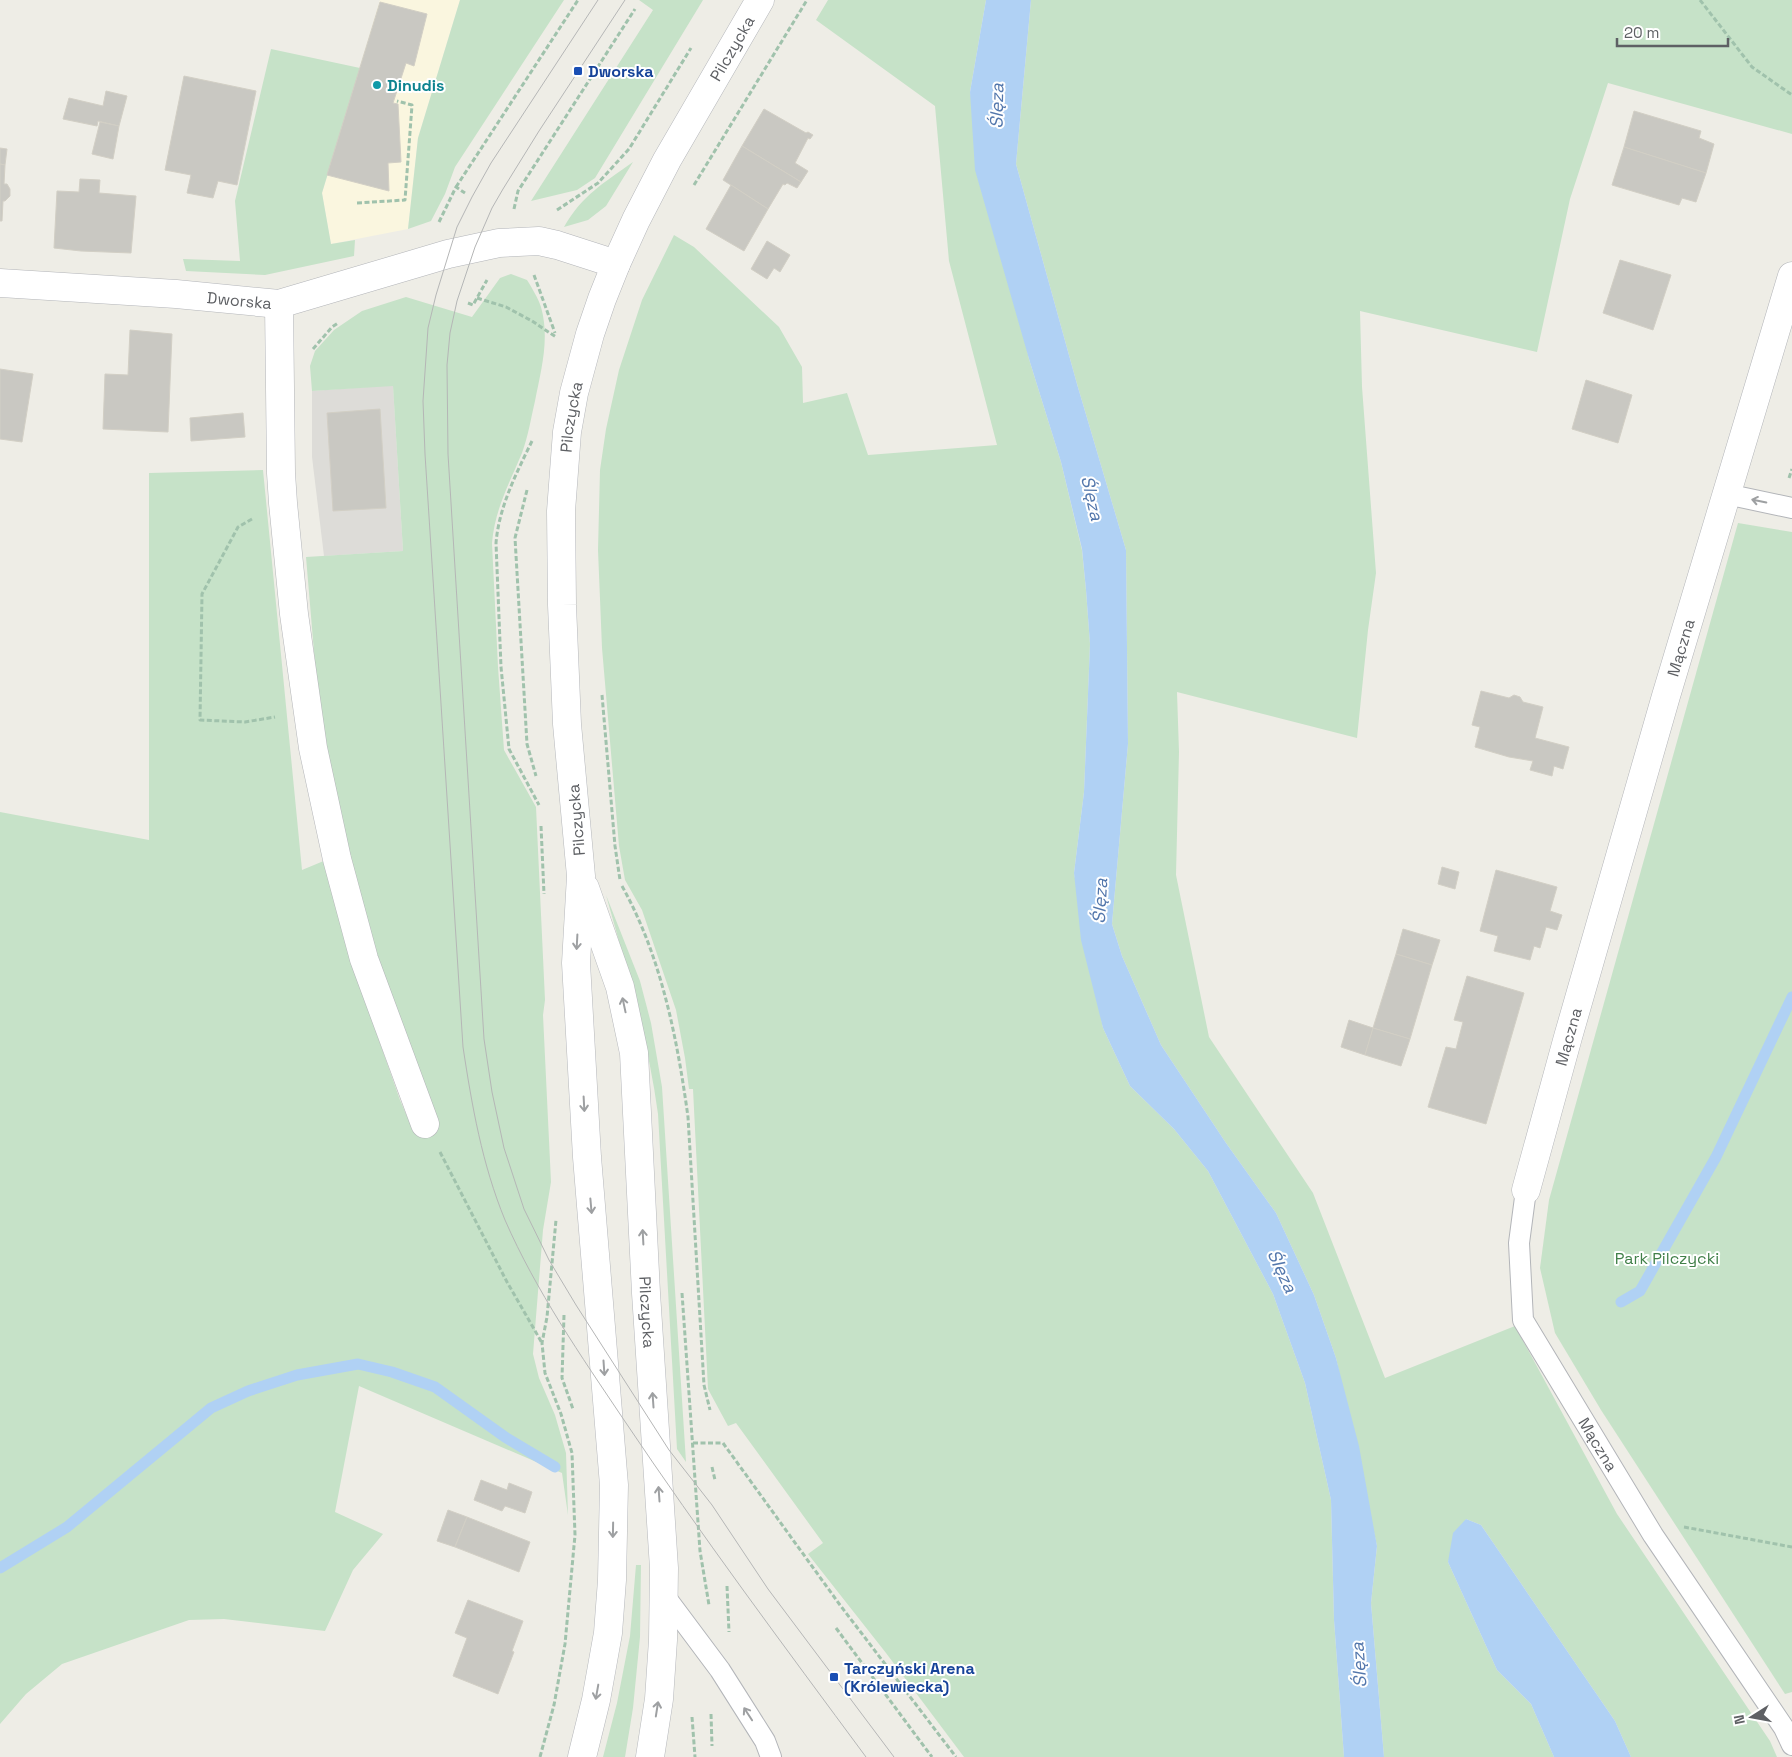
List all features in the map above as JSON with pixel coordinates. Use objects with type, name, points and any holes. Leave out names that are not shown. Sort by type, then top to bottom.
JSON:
[{"type":"street","name":"Pilczycka","points":[[582,1757],[596,1700],[608,1632],[612,1580],[614,1485],[587,1158],[576,962],[581,876],[567,724],[560,511],[567,432],[574,393],[596,316],[616,264],[667,160],[760,0]]},
{"type":"street","name":"Dworska","points":[[0,283],[176,294],[279,304],[448,254],[499,243],[539,240],[616,264]]},
{"type":"street","name":"Mączna","points":[[1526,1190],[1663,705],[1792,276]]},
{"type":"street","points":[[279,304],[283,503],[294,614],[313,748],[337,859],[364,959],[426,1124]]},
{"type":"street","name":"Pilczycka","points":[[581,876],[620,986],[634,1053],[646,1293],[664,1568],[659,1699],[650,1757]]},
{"type":"lane","points":[[1726,494],[1792,508]]},
{"type":"lane","name":"Mączna","points":[[1526,1190],[1518,1243],[1524,1320],[1653,1535],[1784,1728],[1792,1745]]},
{"type":"lane","points":[[664,1595],[720,1670],[765,1741],[771,1757]]},
{"type":"path","points":[[436,228],[456,187],[578,0]]},
{"type":"path","points":[[691,191],[807,0]]},
{"type":"path","points":[[1700,0],[1752,67],[1792,95]]},
{"type":"path","points":[[512,215],[518,191],[635,9]]},
{"type":"path","points":[[551,214],[598,183],[629,148],[695,41]]},
{"type":"path","points":[[357,203],[405,200],[412,105],[396,101]]},
{"type":"path","points":[[456,187],[465,193]]},
{"type":"path","points":[[477,298],[506,307],[556,337],[531,267]]},
{"type":"path","points":[[281,367],[308,366],[313,349],[332,327],[345,319]]},
{"type":"path","points":[[529,483],[516,538],[527,744],[538,781]]},
{"type":"path","points":[[283,503],[238,527],[202,594],[200,720],[245,722],[307,711]]},
{"type":"path","points":[[601,687],[620,883],[637,912],[657,965],[674,1034],[684,1086],[688,1117],[704,1385],[710,1410]]},
{"type":"path","points":[[542,810],[543,804]]},
{"type":"path","points":[[542,818],[540,834],[545,902]]},
{"type":"path","points":[[426,1124],[507,1282],[542,1343]]},
{"type":"path","points":[[540,1757],[554,1705],[566,1644],[574,1535],[572,1454],[561,1414],[546,1373],[542,1343],[548,1309],[557,1212]]},
{"type":"path","points":[[563,1349],[562,1378],[573,1410]]},
{"type":"path","points":[[710,1611],[700,1551],[693,1443],[723,1443],[840,1604],[956,1757]]},
{"type":"path","points":[[712,1467],[715,1480]]},
{"type":"path","points":[[1653,1535],[1684,1527],[1792,1547]]},
{"type":"path","points":[[727,1586],[729,1634]]},
{"type":"path","points":[[836,1628],[932,1757]]},
{"type":"path","points":[[694,1746],[695,1757]]},
{"type":"shaded area","points":[[380,0],[460,0],[418,138],[408,229],[331,244],[322,193]]},
{"type":"shaded area","points":[[393,385],[403,551],[324,556],[312,457],[312,391]]},
{"type":"green space","points":[[460,0],[564,0],[455,167],[445,194],[431,221],[408,229],[418,138]]},
{"type":"green space","points":[[639,0],[703,0],[595,178],[577,190],[531,201],[653,10]]},
{"type":"green space","points":[[828,0],[986,0],[970,92],[1029,359],[1061,462],[1082,550],[1090,644],[1084,792],[1074,873],[1103,1028],[1130,1086],[1174,1129],[1208,1171],[1273,1294],[1305,1383],[1331,1500],[1334,1620],[1344,1757],[964,1757],[886,1653],[808,1554],[823,1543],[736,1423],[728,1426],[708,1389],[693,1089],[689,1089],[676,1010],[642,910],[625,880],[619,846],[602,648],[598,550],[600,470],[606,429],[619,370],[642,300],[674,235],[694,247],[779,327],[802,367],[803,403],[847,393],[868,455],[997,445],[949,261],[935,106],[816,20]]},
{"type":"green space","points":[[1031,0],[1792,0],[1792,134],[1608,83],[1570,199],[1537,352],[1360,311],[1362,387],[1376,573],[1357,738],[1177,692],[1179,752],[1176,875],[1209,1037],[1313,1193],[1385,1378],[1515,1326],[1617,1514],[1770,1741],[1777,1757],[1631,1757],[1615,1721],[1481,1525],[1466,1519],[1448,1562],[1497,1670],[1531,1704],[1554,1757],[1384,1757],[1371,1603],[1377,1546],[1336,1358],[1314,1295],[1276,1213],[1226,1143],[1161,1045],[1122,956],[1112,924],[1128,744],[1126,550],[1077,384],[1016,164]]},
{"type":"green space","points":[[271,49],[360,68],[322,193],[331,244],[355,240],[354,256],[265,275],[186,271],[183,259],[240,261],[235,201]]},
{"type":"green space","points":[[633,162],[606,206],[588,220],[564,227],[578,206],[586,198],[603,183]]},
{"type":"green space","points":[[511,274],[527,280],[541,307],[545,331],[540,378],[526,441],[499,508],[492,543],[504,750],[536,807],[551,1182],[543,1230],[533,1354],[539,1378],[555,1415],[566,1453],[568,1515],[562,1473],[359,1386],[335,1512],[383,1534],[353,1570],[325,1631],[224,1619],[189,1620],[62,1664],[26,1694],[0,1724],[0,812],[149,840],[149,473],[263,470],[302,870],[326,860],[362,992],[400,1100],[412,1128],[433,1121],[371,957],[319,711],[306,557],[403,551],[393,386],[312,391],[310,366],[315,351],[334,330],[362,311],[406,297],[472,317],[500,278]]},
{"type":"green space","name":"Park Pilczycki","points":[[1738,523],[1792,532],[1792,1692],[1785,1694],[1601,1410],[1555,1333],[1540,1268],[1549,1200]]},
{"type":"green space","points":[[606,895],[640,981],[651,1023],[662,1087],[686,1462],[677,1449],[658,1114],[654,1086],[629,976]]},
{"type":"green space","points":[[636,1565],[641,1565],[640,1637],[633,1708],[625,1757],[603,1757],[617,1703],[630,1636]]},
{"type":"water","name":"Ślęza","points":[[986,0],[1031,0],[1016,164],[1077,384],[1126,550],[1128,744],[1112,924],[1122,956],[1161,1045],[1226,1143],[1276,1213],[1314,1295],[1336,1358],[1359,1446],[1377,1546],[1371,1603],[1384,1757],[1344,1757],[1334,1620],[1331,1500],[1305,1383],[1273,1294],[1208,1171],[1174,1129],[1130,1086],[1103,1028],[1081,940],[1074,873],[1084,792],[1090,644],[1082,549],[1061,462],[1029,359],[975,170],[970,92]]},
{"type":"water","points":[[1466,1519],[1481,1525],[1615,1721],[1631,1757],[1554,1757],[1531,1704],[1497,1670],[1448,1562],[1453,1533]]},
{"type":"building","name":"Dinudis","points":[[380,2],[427,14],[414,66],[406,63],[393,103],[398,104],[401,162],[388,163],[389,191],[327,175]]},
{"type":"building","points":[[184,76],[256,91],[237,185],[218,181],[213,198],[187,193],[191,175],[165,170]]},
{"type":"building","points":[[106,91],[127,96],[119,126],[98,121],[97,126],[63,119],[69,98],[103,106]]},
{"type":"building","points":[[764,109],[806,133],[808,132],[813,135],[810,139],[808,138],[795,163],[808,171],[801,182],[742,146]]},
{"type":"building","points":[[1634,111],[1701,131],[1699,138],[1714,144],[1706,173],[1624,147]]},
{"type":"building","points":[[100,122],[119,126],[113,159],[92,154]]},
{"type":"building","points":[[742,146],[801,182],[797,188],[787,183],[783,184],[768,209],[723,180]]},
{"type":"building","points":[[1624,147],[1706,173],[1696,202],[1682,198],[1679,205],[1612,185]]},
{"type":"building","points":[[0,148],[7,149],[5,165],[0,164]]},
{"type":"building","points":[[0,164],[5,165],[4,184],[7,184],[10,189],[10,196],[3,201],[2,221],[0,221]]},
{"type":"building","points":[[80,179],[100,180],[99,193],[136,196],[131,253],[54,248],[57,191],[79,192]]},
{"type":"building","points":[[731,185],[768,209],[744,251],[706,229]]},
{"type":"building","points":[[767,241],[790,255],[780,272],[774,268],[767,279],[751,269]]},
{"type":"building","points":[[1620,260],[1671,275],[1653,330],[1603,313]]},
{"type":"building","points":[[130,330],[172,334],[168,432],[103,429],[105,374],[128,375]]},
{"type":"building","points":[[0,369],[33,374],[22,442],[0,439]]},
{"type":"building","points":[[1586,380],[1632,395],[1618,443],[1572,429]]},
{"type":"building","points":[[380,409],[386,508],[333,511],[327,413]]},
{"type":"building","points":[[243,413],[245,437],[191,441],[190,418]]},
{"type":"building","points":[[1481,691],[1509,698],[1514,695],[1520,697],[1523,702],[1543,707],[1535,738],[1569,747],[1563,769],[1554,766],[1552,776],[1530,770],[1533,761],[1509,757],[1475,747],[1480,727],[1472,725]]},
{"type":"building","points":[[1442,867],[1459,872],[1455,889],[1438,884]]},
{"type":"building","points":[[1496,870],[1557,887],[1550,911],[1562,915],[1557,930],[1546,927],[1540,948],[1534,946],[1530,960],[1494,951],[1498,936],[1480,931]]},
{"type":"building","points":[[1403,929],[1440,940],[1432,965],[1396,954]]},
{"type":"building","points":[[1396,954],[1432,965],[1410,1039],[1373,1028]]},
{"type":"building","points":[[1467,976],[1524,993],[1486,1124],[1428,1107],[1446,1047],[1456,1049],[1463,1022],[1454,1020]]},
{"type":"building","points":[[1349,1020],[1373,1028],[1365,1055],[1341,1047]]},
{"type":"building","points":[[1373,1028],[1410,1039],[1401,1066],[1365,1055]]},
{"type":"building","points":[[481,1480],[507,1490],[509,1483],[532,1492],[525,1513],[505,1506],[502,1511],[474,1500]]},
{"type":"building","points":[[448,1510],[467,1517],[455,1547],[437,1541]]},
{"type":"building","points":[[467,1517],[530,1542],[519,1572],[455,1547]]},
{"type":"building","points":[[468,1600],[523,1621],[512,1651],[514,1652],[498,1694],[453,1676],[467,1638],[455,1633]]},
{"type":"waterway","points":[[1621,1302],[1640,1291],[1716,1157],[1792,997]]},
{"type":"waterway","points":[[0,1568],[67,1527],[211,1408],[248,1391],[297,1375],[358,1364],[392,1372],[435,1387],[505,1437],[555,1467]]},
{"type":"tram line","points":[[598,0],[491,163],[472,197],[457,227],[428,328],[423,401],[425,454],[463,1047],[474,1113],[490,1178],[505,1220],[545,1298],[592,1372],[683,1506],[866,1757]]},
{"type":"tram line","points":[[625,0],[539,131],[492,208],[475,247],[457,301],[450,333],[447,365],[448,454],[484,1039],[492,1092],[504,1148],[524,1209],[549,1260],[576,1305],[669,1450],[712,1505],[768,1589],[894,1757]]},
{"type":"place","name":"Dworska","points":[[578,71]]},
{"type":"place","name":"Dinudis","points":[[377,85]]},
{"type":"place","name":"Tarczyński Arena (Królewiecka)","points":[[834,1677]]}]
